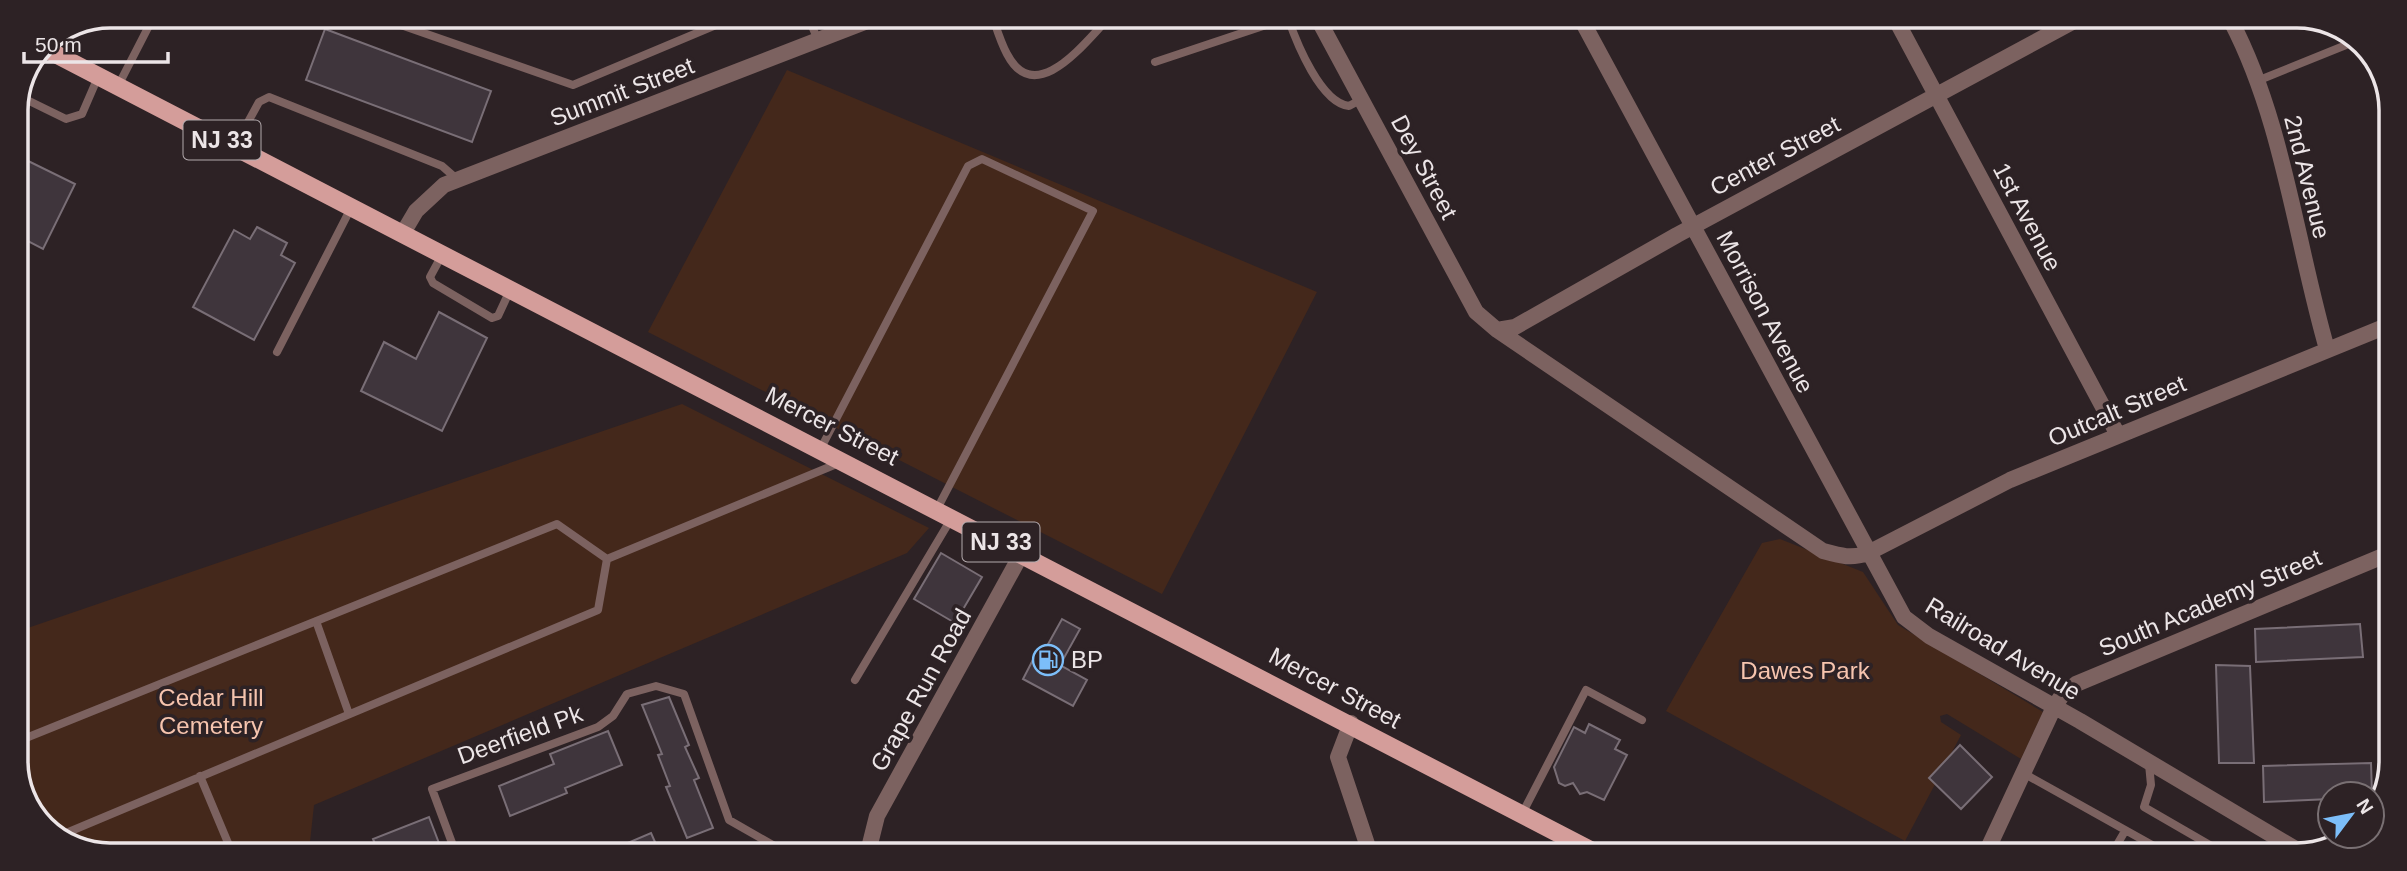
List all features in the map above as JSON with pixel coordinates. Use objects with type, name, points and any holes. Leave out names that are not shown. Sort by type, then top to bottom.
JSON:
[{"type":"main road","name":"Mercer Street","points":[[52,52],[821,448],[1577,843]]},
{"type":"street","name":"Summit Street","points":[[403,233],[429,196],[458,180],[849,28]]},
{"type":"street","name":"Dey Street","points":[[1323,28],[1476,312],[1497,330]]},
{"type":"street","name":"Morrison Avenue","points":[[1586,28],[1868,553]]},
{"type":"street","name":"1st Avenue","points":[[1900,28],[2118,435]]},
{"type":"street","name":"Center Street","points":[[1497,330],[1515,327],[1693,227],[2061,28]]},
{"type":"street","name":"2nd Avenue","points":[[2234,28],[2257,81],[2327,349]]},
{"type":"street","name":"Outcalt Street","points":[[1868,553],[2010,480],[2379,329]]},
{"type":"street","points":[[1497,330],[1823,551],[1852,559],[1868,553]]},
{"type":"street","name":"Grape Run Road","points":[[871,843],[877,816],[1022,553]]},
{"type":"street","name":"Railroad Avenue","points":[[1868,553],[1904,617],[1918,629],[2287,843]]},
{"type":"street","name":"South Academy Street","points":[[1991,843],[2054,707],[2076,684],[2379,558]]},
{"type":"street","points":[[1350,723],[1338,757],[1367,843]]},
{"type":"lane","points":[[118,86],[148,28]]},
{"type":"lane","points":[[410,28],[573,85],[709,28]]},
{"type":"lane","points":[[813,28],[818,40]]},
{"type":"lane","points":[[997,28],[1008,56],[1022,71],[1034,75],[1052,72],[1099,28]]},
{"type":"lane","points":[[1156,62],[1260,28]]},
{"type":"lane","points":[[1292,28],[1331,99],[1349,106],[1362,99]]},
{"type":"lane","points":[[2257,81],[2346,45]]},
{"type":"lane","points":[[29,101],[66,119],[82,114],[99,76]]},
{"type":"lane","points":[[235,146],[259,102],[269,97],[442,166],[458,180]]},
{"type":"lane","points":[[821,448],[968,166],[982,159],[1093,211],[945,513],[855,680]]},
{"type":"lane","points":[[277,352],[352,206]]},
{"type":"lane","points":[[443,253],[430,276],[433,284],[492,318],[498,316],[511,288]]},
{"type":"lane","points":[[607,559],[845,461]]},
{"type":"lane","points":[[28,736],[557,524],[607,559]]},
{"type":"lane","points":[[69,832],[598,610],[607,559]]},
{"type":"lane","points":[[316,621],[349,714]]},
{"type":"lane","name":"Deerfield Pk","points":[[452,843],[432,789],[598,727],[613,716],[627,694],[656,685],[684,694],[729,820],[769,843]]},
{"type":"lane","points":[[1522,814],[1586,690],[1642,720]]},
{"type":"lane","points":[[2149,762],[2151,785],[2144,807],[2206,843]]},
{"type":"lane","points":[[2023,773],[2148,843]]},
{"type":"lane","points":[[200,776],[228,843]]},
{"type":"lane","points":[[2118,843],[2125,831]]},
{"type":"green space","points":[[787,70],[1317,292],[1162,594],[648,332]]},
{"type":"green space","name":"Cedar Hill Cemetery","points":[[682,404],[929,528],[907,553],[314,805],[310,843],[110,843],[83,839],[60,826],[45,811],[34,793],[28,767],[28,628]]},
{"type":"green space","name":"Dawes Park","points":[[1780,539],[1863,572],[1898,625],[2043,712],[2021,759],[1947,714],[1940,716],[1941,722],[1961,735],[1905,841],[1666,711],[1762,543]]},
{"type":"building","points":[[325,29],[491,91],[472,142],[306,80]]},
{"type":"building","points":[[28,161],[75,184],[43,249],[28,241]]},
{"type":"building","points":[[257,227],[287,243],[281,255],[295,263],[254,340],[193,307],[234,230],[250,239]]},
{"type":"building","points":[[439,312],[487,338],[442,431],[361,391],[384,342],[416,359]]},
{"type":"building","points":[[941,553],[982,577],[955,623],[914,599]]},
{"type":"building","name":"BP","points":[[1062,619],[1080,629],[1060,665],[1087,680],[1073,706],[1023,679],[1037,652],[1042,655]]},
{"type":"building","points":[[2360,624],[2363,657],[2256,662],[2255,629]]},
{"type":"building","points":[[2216,665],[2250,666],[2254,763],[2219,763]]},
{"type":"building","points":[[669,697],[689,745],[685,747],[699,778],[694,780],[713,828],[687,838],[666,787],[670,786],[658,755],[662,754],[642,705]]},
{"type":"building","points":[[1589,724],[1620,740],[1615,749],[1627,755],[1604,800],[1587,792],[1580,794],[1573,783],[1565,786],[1559,783],[1554,767],[1574,727],[1585,733]]},
{"type":"building","points":[[608,731],[622,765],[565,788],[567,793],[510,816],[499,786],[554,764],[550,754]]},
{"type":"building","points":[[1960,745],[1992,777],[1961,809],[1929,778]]},
{"type":"building","points":[[2371,763],[2372,780],[2316,780],[2316,800],[2264,802],[2263,766]]},
{"type":"building","points":[[429,817],[439,843],[375,843],[373,839]]},
{"type":"building","points":[[651,833],[655,843],[628,843]]},
{"type":"place","name":"BP","points":[[1048,660]]}]
